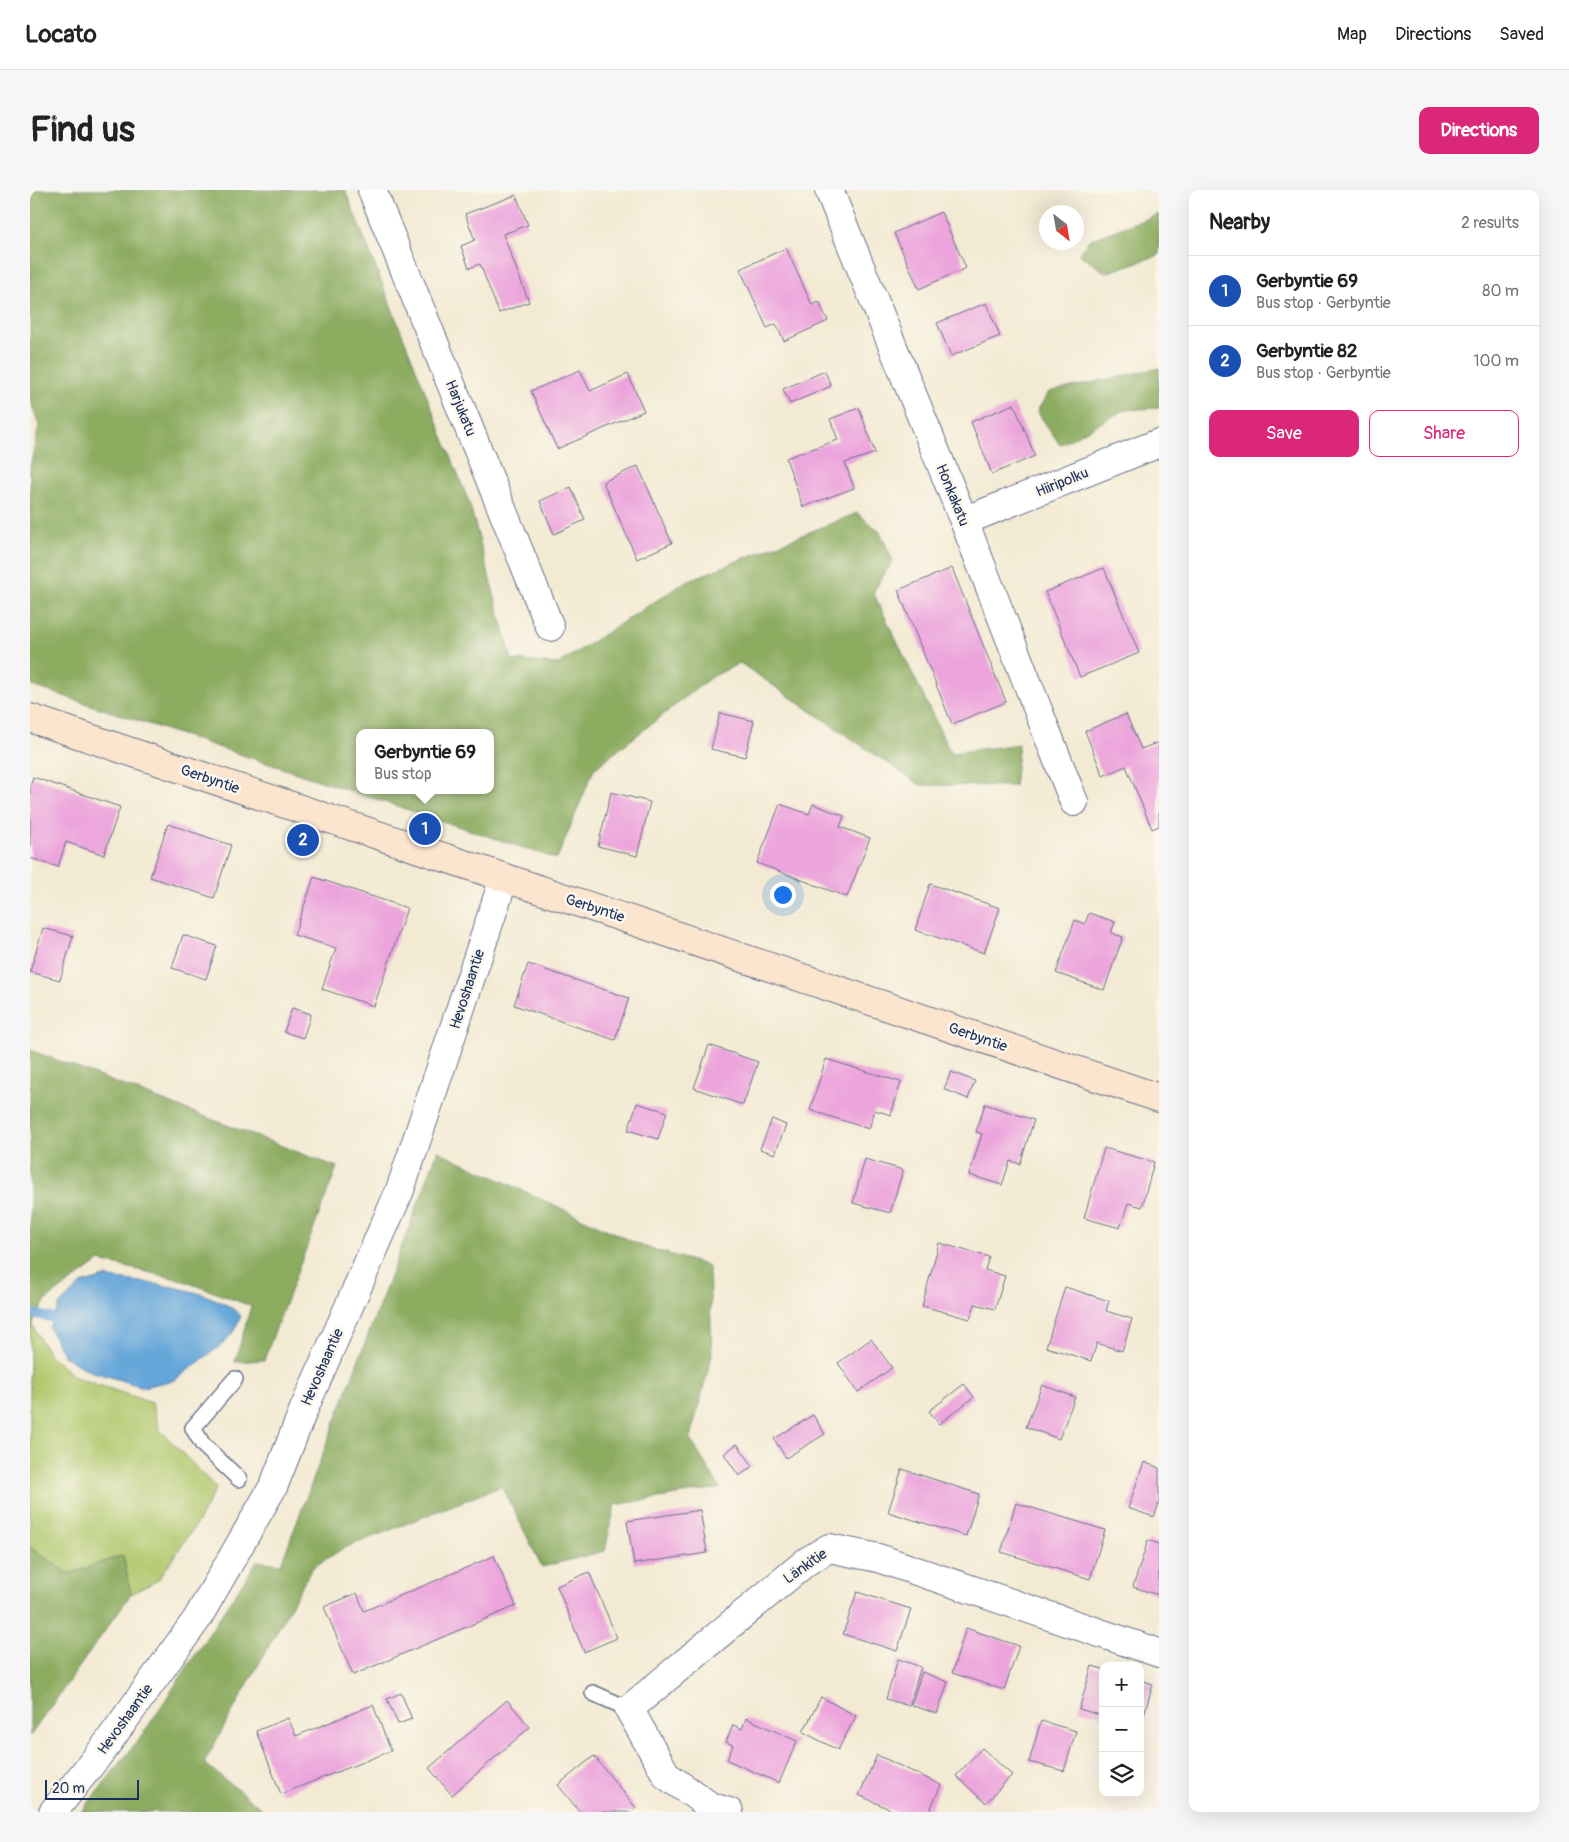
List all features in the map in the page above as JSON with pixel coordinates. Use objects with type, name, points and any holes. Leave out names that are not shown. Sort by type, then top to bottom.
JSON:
[{"type":"main road","name":"Gerbyntie","points":[[30,718],[1159,1098]]},
{"type":"street","name":"Harjukatu","points":[[372,190],[550,627]]},
{"type":"street","name":"Honkakatu","points":[[829,190],[964,521],[1074,802]]},
{"type":"street","name":"Hiiripolku","points":[[964,521],[1159,443]]},
{"type":"street","name":"Hevoshaantie","points":[[53,1812],[104,1748],[197,1619],[274,1485],[303,1411],[400,1190],[504,878]]},
{"type":"street","name":"Länkitie","points":[[629,1709],[806,1562],[830,1548],[878,1558],[1159,1654]]},
{"type":"street","points":[[629,1709],[668,1776],[710,1806],[729,1812]]},
{"type":"lane","points":[[235,1379],[193,1428],[203,1445],[239,1479]]},
{"type":"lane","points":[[593,1693],[629,1709]]},
{"type":"green space","points":[[30,190],[345,190],[469,502],[512,660],[558,664],[685,582],[857,513],[880,532],[893,561],[873,592],[951,753],[1019,744],[1014,786],[920,785],[740,663],[710,678],[594,769],[557,859],[360,794],[494,794],[494,729],[356,729],[356,793],[30,685],[30,467],[39,426],[30,399]]},
{"type":"green space","points":[[1159,214],[1159,255],[1106,273],[1079,254],[1084,250],[1089,240]]},
{"type":"green space","points":[[1159,368],[1159,408],[1124,410],[1060,445],[1037,411],[1049,392]]},
{"type":"green space","points":[[30,1050],[337,1167],[264,1360],[235,1362],[251,1306],[181,1280],[100,1261],[46,1300],[30,1329]]},
{"type":"green space","points":[[438,1151],[642,1246],[709,1266],[712,1355],[690,1439],[720,1488],[615,1505],[605,1551],[542,1567],[502,1486],[342,1549],[312,1568],[204,1763],[266,1812],[81,1812],[143,1734],[257,1561],[281,1564]]},
{"type":"green space","points":[[32,1325],[50,1356],[75,1377],[152,1403],[160,1430],[216,1488],[199,1520],[158,1580],[131,1594],[123,1555],[69,1574],[30,1547],[30,1329]]},
{"type":"green space","points":[[30,1547],[69,1574],[123,1555],[131,1594],[30,1736]]},
{"type":"water","points":[[105,1277],[196,1292],[228,1306],[241,1316],[234,1331],[224,1343],[175,1380],[143,1387],[87,1370],[64,1356],[49,1328],[60,1304],[81,1284]]},
{"type":"building","points":[[516,195],[528,225],[503,234],[529,302],[499,313],[480,264],[469,268],[461,246],[475,240],[465,214]]},
{"type":"building","points":[[941,212],[966,268],[919,289],[894,233]]},
{"type":"building","points":[[786,248],[812,305],[819,302],[828,321],[784,341],[776,324],[767,328],[740,269]]},
{"type":"building","points":[[986,303],[1000,336],[951,356],[937,323]]},
{"type":"building","points":[[580,370],[590,391],[628,374],[644,411],[557,449],[531,391]]},
{"type":"building","points":[[825,371],[831,386],[790,404],[783,389]]},
{"type":"building","points":[[1014,404],[1035,456],[992,474],[971,422]]},
{"type":"building","points":[[859,408],[875,453],[845,463],[854,488],[803,507],[786,458],[838,440],[830,419]]},
{"type":"building","points":[[638,466],[672,543],[637,559],[603,482]]},
{"type":"building","points":[[571,487],[585,520],[554,534],[540,501]]},
{"type":"building","points":[[952,568],[1006,702],[952,724],[898,590]]},
{"type":"building","points":[[1104,568],[1139,653],[1080,677],[1045,592]]},
{"type":"building","points":[[720,713],[754,721],[745,757],[711,749]]},
{"type":"building","points":[[1126,714],[1141,749],[1159,742],[1159,826],[1152,829],[1126,766],[1103,776],[1085,731]]},
{"type":"building","points":[[33,777],[120,807],[104,855],[66,842],[58,867],[30,858],[30,787]]},
{"type":"building","points":[[611,792],[650,802],[637,856],[598,846]]},
{"type":"building","points":[[780,804],[809,814],[813,804],[844,816],[840,827],[870,838],[847,897],[757,863]]},
{"type":"building","points":[[168,824],[231,845],[214,898],[150,877]]},
{"type":"building","points":[[314,877],[407,908],[374,1006],[322,989],[336,948],[294,935]]},
{"type":"building","points":[[930,884],[1000,908],[984,953],[915,930]]},
{"type":"building","points":[[1089,913],[1115,922],[1111,933],[1123,937],[1104,990],[1056,973],[1075,920],[1085,924]]},
{"type":"building","points":[[43,928],[73,936],[60,980],[30,972]]},
{"type":"building","points":[[183,935],[217,946],[206,979],[172,968]]},
{"type":"building","points":[[528,964],[629,998],[615,1040],[514,1005]]},
{"type":"building","points":[[292,1008],[311,1014],[303,1038],[284,1032]]},
{"type":"building","points":[[709,1045],[758,1062],[743,1105],[694,1088]]},
{"type":"building","points":[[826,1059],[901,1082],[891,1115],[875,1110],[869,1129],[810,1110]]},
{"type":"building","points":[[951,1072],[975,1081],[968,1099],[944,1089]]},
{"type":"building","points":[[637,1103],[667,1112],[658,1139],[628,1130]]},
{"type":"building","points":[[985,1104],[1034,1120],[1020,1164],[1010,1161],[1002,1185],[969,1175],[982,1134],[976,1132]]},
{"type":"building","points":[[772,1119],[786,1125],[775,1154],[760,1149]]},
{"type":"building","points":[[1104,1148],[1154,1162],[1142,1207],[1128,1203],[1120,1228],[1084,1218]]},
{"type":"building","points":[[865,1159],[903,1170],[890,1213],[853,1203]]},
{"type":"building","points":[[939,1243],[989,1257],[985,1270],[1005,1276],[995,1309],[975,1304],[970,1319],[922,1306]]},
{"type":"building","points":[[1065,1287],[1109,1301],[1106,1311],[1132,1319],[1122,1351],[1097,1343],[1091,1361],[1046,1347]]},
{"type":"building","points":[[871,1339],[892,1368],[858,1392],[838,1363]]},
{"type":"building","points":[[964,1384],[974,1397],[939,1424],[929,1411]]},
{"type":"building","points":[[1042,1385],[1075,1397],[1059,1439],[1026,1427]]},
{"type":"building","points":[[813,1415],[825,1434],[786,1458],[774,1439]]},
{"type":"building","points":[[737,1444],[753,1466],[739,1476],[724,1454]]},
{"type":"building","points":[[1144,1462],[1159,1468],[1159,1503],[1154,1517],[1128,1508]]},
{"type":"building","points":[[902,1469],[979,1494],[966,1536],[888,1512]]},
{"type":"building","points":[[1016,1503],[1105,1530],[1090,1579],[1001,1552]]},
{"type":"building","points":[[700,1510],[707,1553],[634,1564],[627,1521]]},
{"type":"building","points":[[1148,1540],[1159,1544],[1159,1595],[1133,1587]]},
{"type":"building","points":[[494,1556],[516,1606],[353,1675],[324,1607],[357,1593],[364,1611]]},
{"type":"building","points":[[589,1572],[617,1638],[584,1652],[557,1586]]},
{"type":"building","points":[[857,1592],[911,1609],[897,1651],[843,1634]]},
{"type":"building","points":[[966,1628],[1019,1646],[1004,1690],[952,1673]]},
{"type":"building","points":[[898,1659],[921,1667],[909,1706],[886,1699]]},
{"type":"building","points":[[1092,1666],[1099,1668],[1099,1715],[1079,1709]]},
{"type":"building","points":[[922,1672],[948,1682],[937,1714],[911,1705]]},
{"type":"building","points":[[1144,1681],[1153,1684],[1144,1715]]},
{"type":"building","points":[[401,1693],[412,1719],[398,1724],[387,1699]]},
{"type":"building","points":[[821,1697],[856,1716],[838,1750],[803,1732]]},
{"type":"building","points":[[507,1700],[530,1727],[452,1795],[429,1768]]},
{"type":"building","points":[[373,1705],[391,1751],[281,1794],[256,1731],[288,1718],[296,1736]]},
{"type":"building","points":[[746,1718],[797,1741],[779,1783],[727,1760],[733,1745],[726,1742],[733,1725],[742,1729]]},
{"type":"building","points":[[1041,1721],[1076,1731],[1064,1771],[1029,1762]]},
{"type":"building","points":[[982,1748],[1012,1775],[986,1803],[956,1776]]},
{"type":"building","points":[[877,1755],[941,1785],[929,1812],[896,1812],[859,1795]]},
{"type":"building","points":[[594,1756],[636,1808],[631,1812],[580,1812],[558,1785]]},
{"type":"waterway","points":[[30,1313],[53,1318]]},
{"type":"place","name":"Gerbyntie 69","points":[[425,829]]},
{"type":"place","name":"Gerbyntie 82","points":[[303,840]]}]
